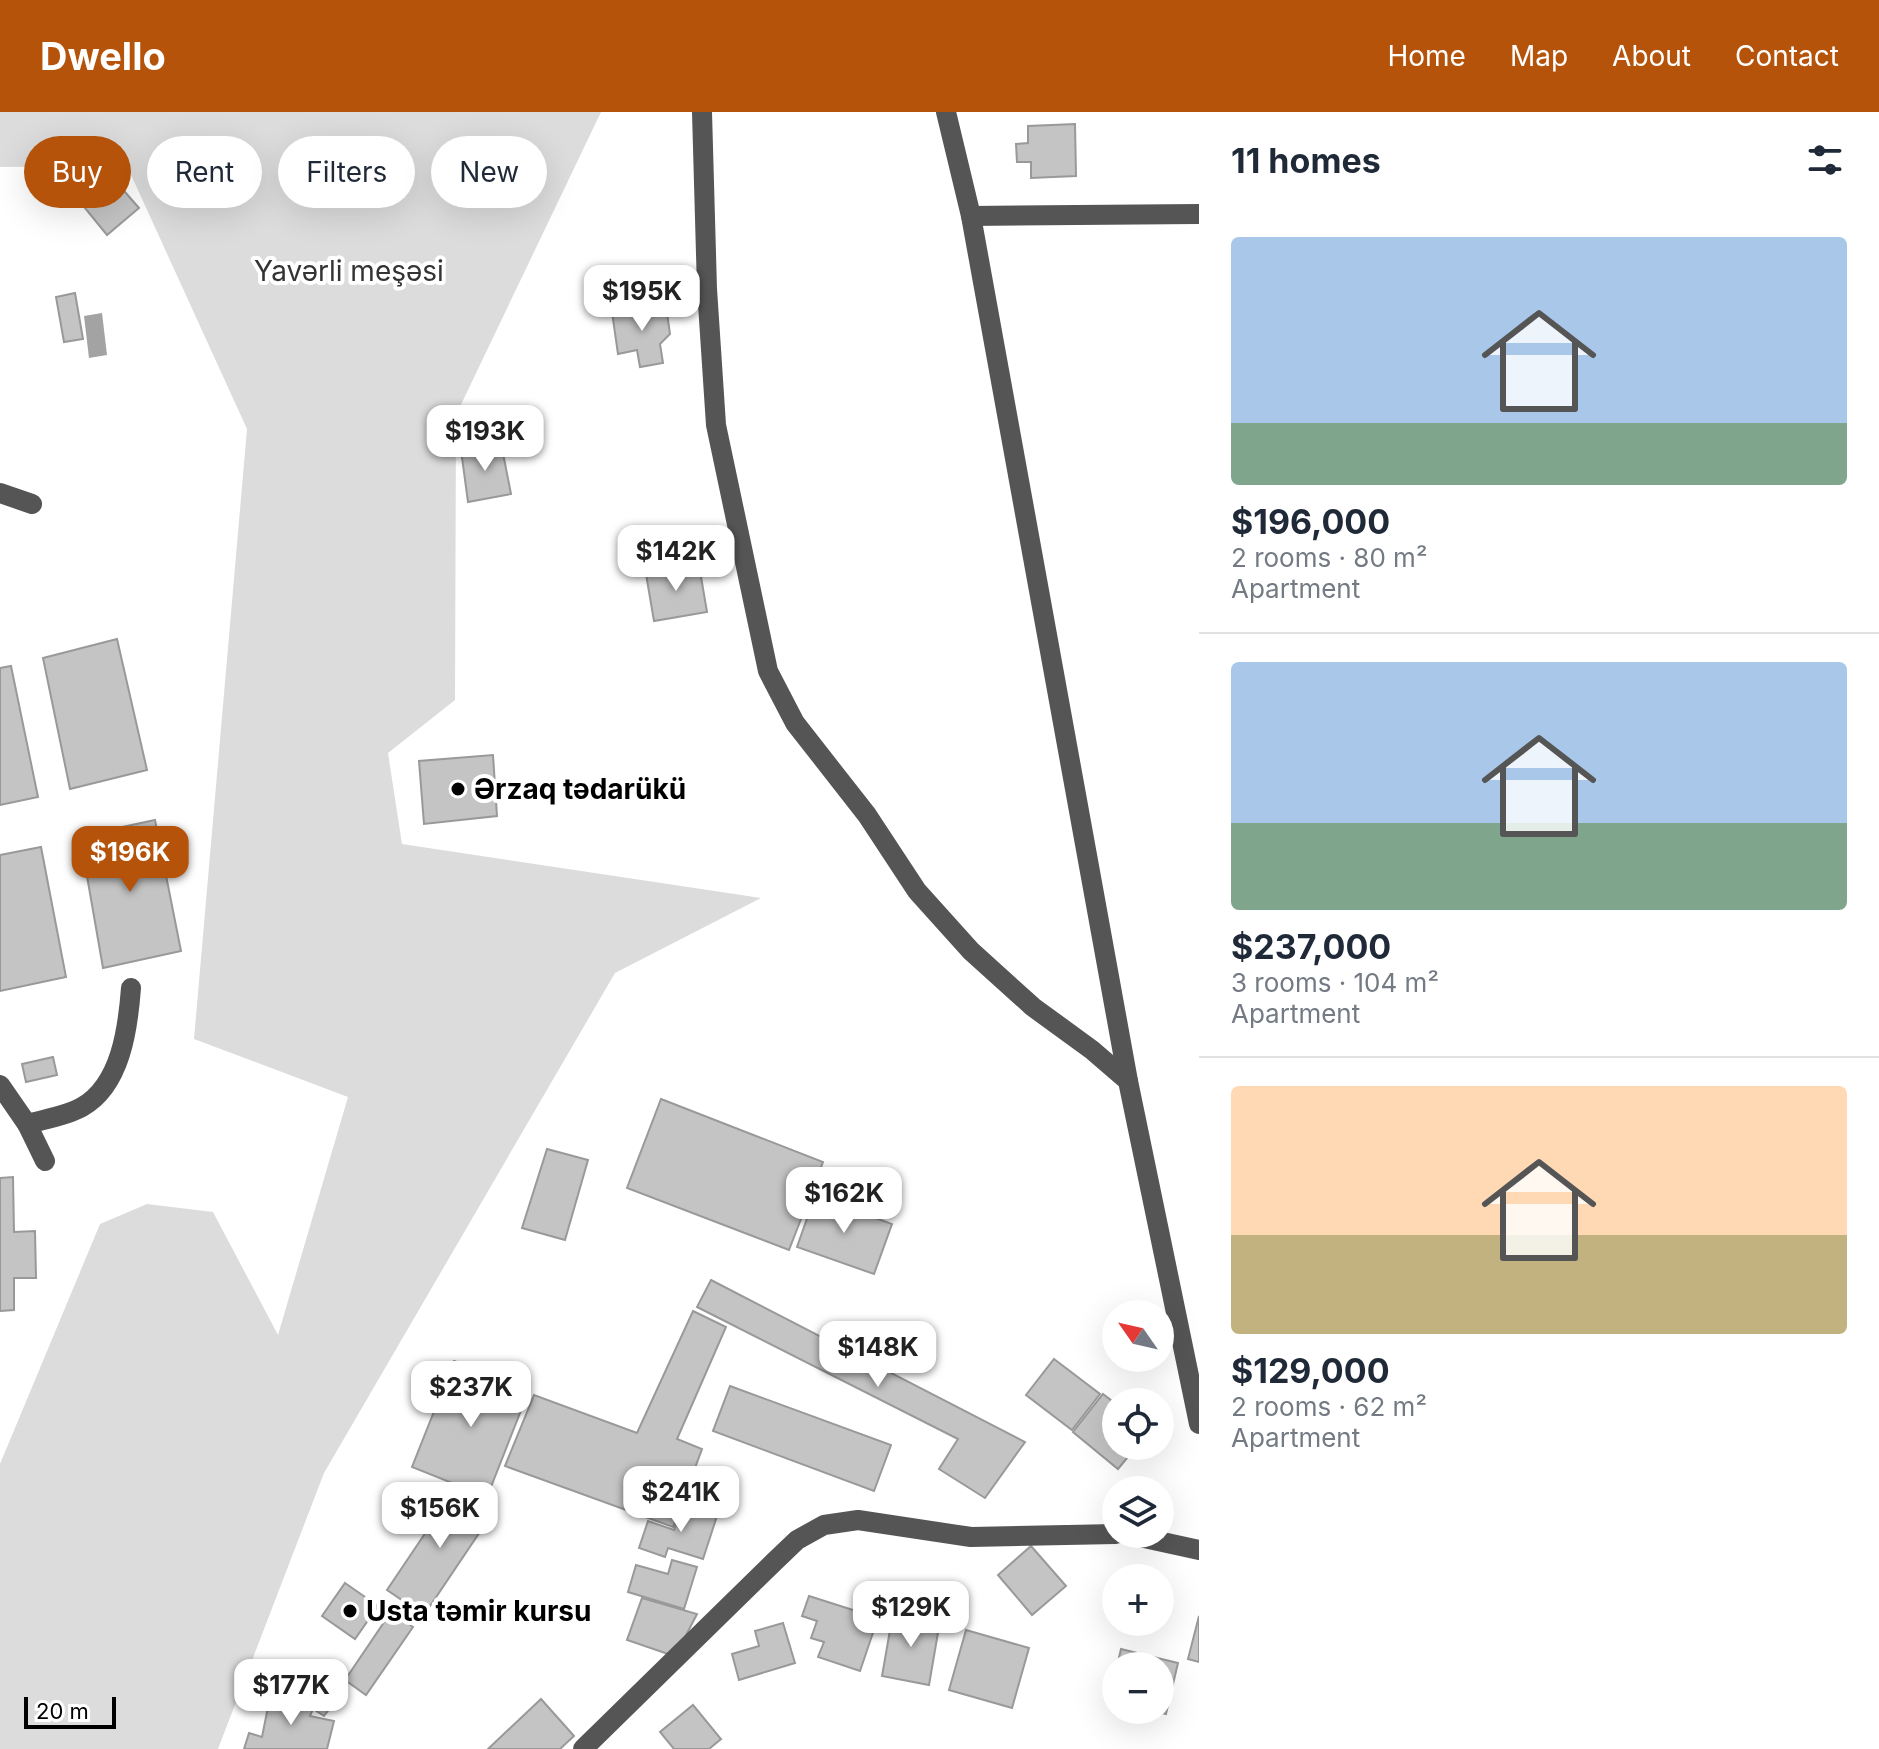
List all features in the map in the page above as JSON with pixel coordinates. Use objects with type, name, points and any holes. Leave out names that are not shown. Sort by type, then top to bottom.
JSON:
[{"type":"street","points":[[702,112],[707,289],[716,425],[768,671],[795,723],[867,815],[917,891],[971,951],[1033,1007],[1128,1081]]},
{"type":"street","points":[[946,112],[971,216],[1128,1081],[1199,1424]]},
{"type":"street","points":[[971,216],[1199,214]]},
{"type":"street","points":[[0,493],[32,504]]},
{"type":"street","points":[[27,1124],[80,1108],[91,1101],[109,1078],[127,1032],[131,988]]},
{"type":"street","points":[[0,1085],[27,1124],[45,1161]]},
{"type":"street","points":[[583,1749],[797,1540],[824,1525],[858,1520],[971,1537],[1102,1534]]},
{"type":"street","points":[[1174,1545],[1199,1550]]},
{"type":"green space","name":"Yavərli meşəsi","points":[[0,112],[601,112],[456,415],[455,700],[388,753],[402,844],[761,898],[615,973],[324,1473],[218,1749],[0,1749],[0,1464],[100,1224],[147,1204],[213,1212],[278,1335],[348,1097],[194,1039],[247,429],[131,175],[131,136],[24,136],[24,167],[0,167]]},
{"type":"shaded area","points":[[102,313],[107,355],[89,358],[84,316]]},
{"type":"building","points":[[1075,124],[1076,176],[1031,178],[1031,162],[1017,162],[1016,144],[1028,143],[1028,126]]},
{"type":"building","points":[[131,199],[139,208],[107,235],[85,208],[131,208]]},
{"type":"building","points":[[75,293],[83,339],[64,342],[56,297]]},
{"type":"building","points":[[648,307],[667,313],[670,334],[660,344],[663,363],[640,367],[637,350],[618,354],[612,312]]},
{"type":"building","points":[[501,443],[511,494],[468,502],[461,450]]},
{"type":"building","points":[[675,530],[682,566],[649,572],[642,536]]},
{"type":"building","points":[[699,565],[707,612],[654,621],[646,574]]},
{"type":"building","points":[[117,639],[147,770],[70,789],[43,658]]},
{"type":"building","points":[[11,666],[38,797],[0,805],[0,668]]},
{"type":"building","name":"Ərzaq tədarükü","points":[[493,755],[497,816],[424,824],[419,761]]},
{"type":"building","points":[[155,820],[181,951],[103,968],[80,836]]},
{"type":"building","points":[[41,847],[66,977],[0,991],[0,855]]},
{"type":"building","points":[[53,1057],[57,1075],[26,1082],[22,1064]]},
{"type":"building","points":[[661,1099],[823,1162],[789,1250],[627,1188]]},
{"type":"building","points":[[547,1149],[588,1160],[565,1240],[522,1228]]},
{"type":"building","points":[[13,1177],[14,1232],[35,1231],[36,1278],[14,1278],[14,1310],[0,1311],[0,1178]]},
{"type":"building","points":[[815,1196],[892,1224],[874,1274],[797,1247]]},
{"type":"building","points":[[711,1280],[1025,1442],[985,1498],[939,1469],[958,1439],[697,1307]]},
{"type":"building","points":[[693,1311],[726,1327],[677,1439],[702,1449],[673,1527],[505,1466],[534,1395],[637,1433]]},
{"type":"building","points":[[1054,1359],[1100,1394],[1072,1430],[1026,1395]]},
{"type":"building","points":[[454,1361],[529,1390],[487,1497],[412,1467]]},
{"type":"building","points":[[730,1386],[891,1445],[874,1491],[713,1431]]},
{"type":"building","points":[[1102,1395],[1102,1456],[1073,1432]]},
{"type":"building","points":[[1107,1460],[1125,1460],[1118,1469]]},
{"type":"building","points":[[457,1486],[494,1511],[424,1615],[387,1590]]},
{"type":"building","points":[[682,1505],[717,1516],[703,1559],[668,1548],[665,1557],[639,1548],[648,1521],[674,1530]]},
{"type":"building","points":[[1031,1546],[1066,1586],[1032,1615],[998,1575]]},
{"type":"building","points":[[672,1560],[697,1567],[684,1609],[628,1592],[636,1565],[668,1574]]},
{"type":"building","name":"Usta təmir kursu","points":[[345,1583],[378,1606],[355,1639],[322,1616]]},
{"type":"building","points":[[809,1596],[878,1618],[860,1671],[818,1657],[824,1642],[811,1638],[817,1621],[802,1616]]},
{"type":"building","points":[[642,1598],[697,1614],[682,1643],[671,1655],[627,1640]]},
{"type":"building","points":[[391,1612],[413,1627],[366,1695],[345,1680]]},
{"type":"building","points":[[893,1613],[940,1621],[929,1685],[882,1676]]},
{"type":"building","points":[[1199,1616],[1199,1662],[1188,1659]]},
{"type":"building","points":[[783,1623],[795,1663],[739,1680],[732,1654],[759,1646],[755,1631]]},
{"type":"building","points":[[966,1630],[1029,1648],[1012,1708],[949,1690]]},
{"type":"building","points":[[303,1664],[343,1691],[324,1716],[284,1690]]},
{"type":"building","points":[[280,1688],[313,1709],[310,1716],[334,1721],[327,1749],[244,1749],[249,1733],[262,1737],[268,1707]]},
{"type":"building","points":[[541,1699],[574,1736],[560,1749],[488,1749]]},
{"type":"building","points":[[693,1705],[721,1739],[709,1749],[674,1749],[660,1732]]},
{"type":"place","name":"Ərzaq tədarükü","points":[[458,789]]},
{"type":"place","name":"Usta təmir kursu","points":[[350,1611]]}]
